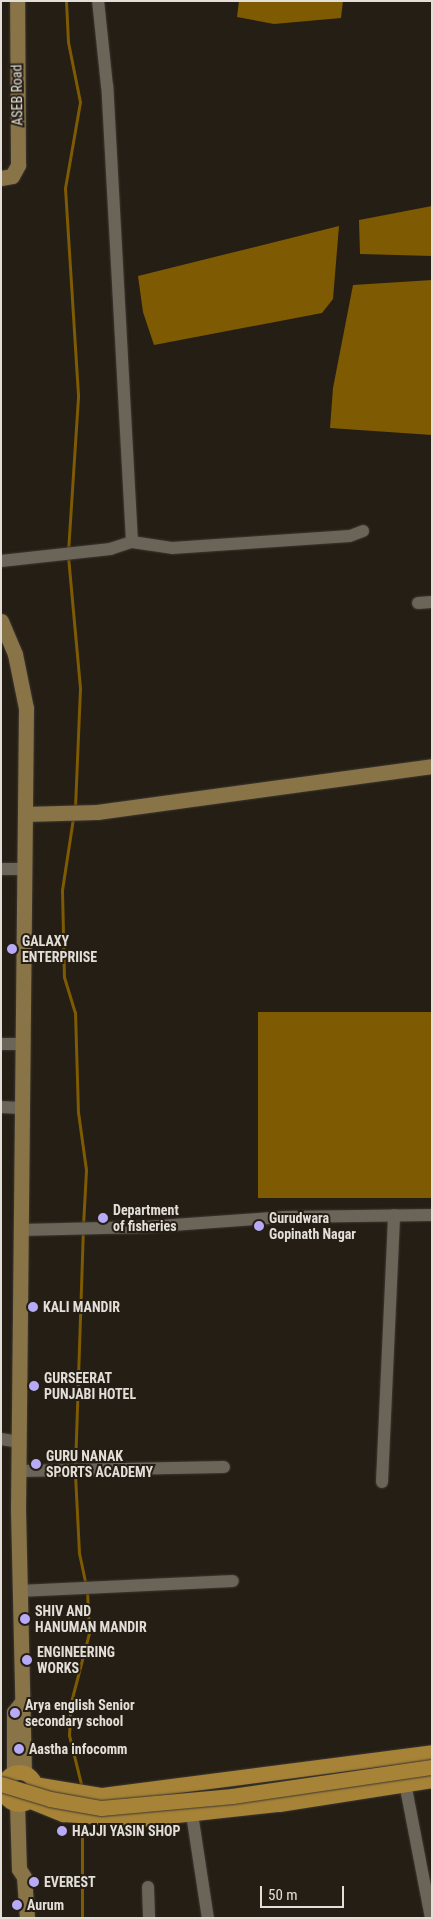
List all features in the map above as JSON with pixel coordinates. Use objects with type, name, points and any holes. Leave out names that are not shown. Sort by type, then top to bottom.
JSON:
[{"type":"main road","name":"ASEB Road","points":[[1,178],[12,176],[18,165],[16,1]]},
{"type":"main road","points":[[1,621],[14,654],[26,708],[20,1108],[19,1471],[21,1703],[14,1712],[15,1788],[28,1868],[24,1877],[27,1918]]},
{"type":"main road","points":[[25,814],[48,816],[97,812],[432,766]]},
{"type":"main road","points":[[15,1788],[56,1787],[102,1795],[432,1752]]},
{"type":"main road","points":[[15,1788],[50,1799],[100,1808],[232,1796],[432,1767]]},
{"type":"main road","points":[[15,1788],[63,1814],[94,1818],[192,1814],[432,1780]]},
{"type":"street","points":[[98,1],[108,96],[132,542]]},
{"type":"street","points":[[1,561],[81,552],[132,542],[172,548],[350,536],[363,531]]},
{"type":"street","points":[[418,603],[432,602]]},
{"type":"street","points":[[1,869],[24,869]]},
{"type":"street","points":[[1,1044],[22,1044]]},
{"type":"street","points":[[1,1107],[20,1108]]},
{"type":"street","points":[[382,1482],[394,1215]]},
{"type":"street","points":[[21,1230],[75,1229],[282,1217],[432,1215]]},
{"type":"street","points":[[1,1439],[19,1442]]},
{"type":"street","points":[[19,1471],[91,1467],[224,1467]]},
{"type":"street","points":[[20,1591],[233,1581]]},
{"type":"street","points":[[405,1783],[431,1918]]},
{"type":"street","points":[[192,1814],[208,1918]]},
{"type":"street","points":[[148,1887],[148,1918]]},
{"type":"shaded area","points":[[239,1],[343,1],[341,18],[274,24],[237,17]]},
{"type":"shaded area","points":[[432,206],[432,256],[360,254],[359,220]]},
{"type":"shaded area","points":[[339,226],[333,299],[322,313],[154,345],[143,312],[138,276]]},
{"type":"shaded area","points":[[432,280],[432,435],[330,428],[333,388],[353,285]]},
{"type":"shaded area","points":[[258,1012],[432,1012],[432,1198],[258,1198]]},
{"type":"waterway","points":[[66,1],[68,42],[80,102],[65,188],[78,397],[68,550]]},
{"type":"waterway","points":[[68,556],[80,688],[75,809]]},
{"type":"waterway","points":[[73,818],[62,890],[64,977],[75,1012],[78,1112],[86,1170],[83,1226]]},
{"type":"waterway","points":[[75,1468],[83,1232]]},
{"type":"waterway","points":[[75,1474],[79,1553],[86,1585]]},
{"type":"waterway","points":[[82,1788],[69,1735],[71,1702],[89,1633],[87,1591]]},
{"type":"waterway","points":[[82,1819],[82,1918]]},
{"type":"place","name":"GALAXY ENTERPRIISE","points":[[12,949]]},
{"type":"place","name":"Department of fisheries","points":[[103,1218]]},
{"type":"place","name":"Gurudwara Gopinath Nagar","points":[[259,1226]]},
{"type":"place","name":"KALI MANDIR","points":[[33,1307]]},
{"type":"place","name":"GURSEERAT PUNJABI HOTEL","points":[[34,1386]]},
{"type":"place","name":"GURU NANAK SPORTS ACADEMY","points":[[36,1464]]},
{"type":"place","name":"SHIV AND HANUMAN MANDIR","points":[[25,1619]]},
{"type":"place","name":"ENGINEERING WORKS","points":[[27,1660]]},
{"type":"place","name":"Arya english Senior secondary school","points":[[15,1713]]},
{"type":"place","name":"Aastha infocomm","points":[[19,1749]]},
{"type":"place","name":"HAJJI YASIN SHOP","points":[[62,1831]]},
{"type":"place","name":"EVEREST","points":[[34,1882]]},
{"type":"place","name":"Aurum","points":[[17,1905]]}]
